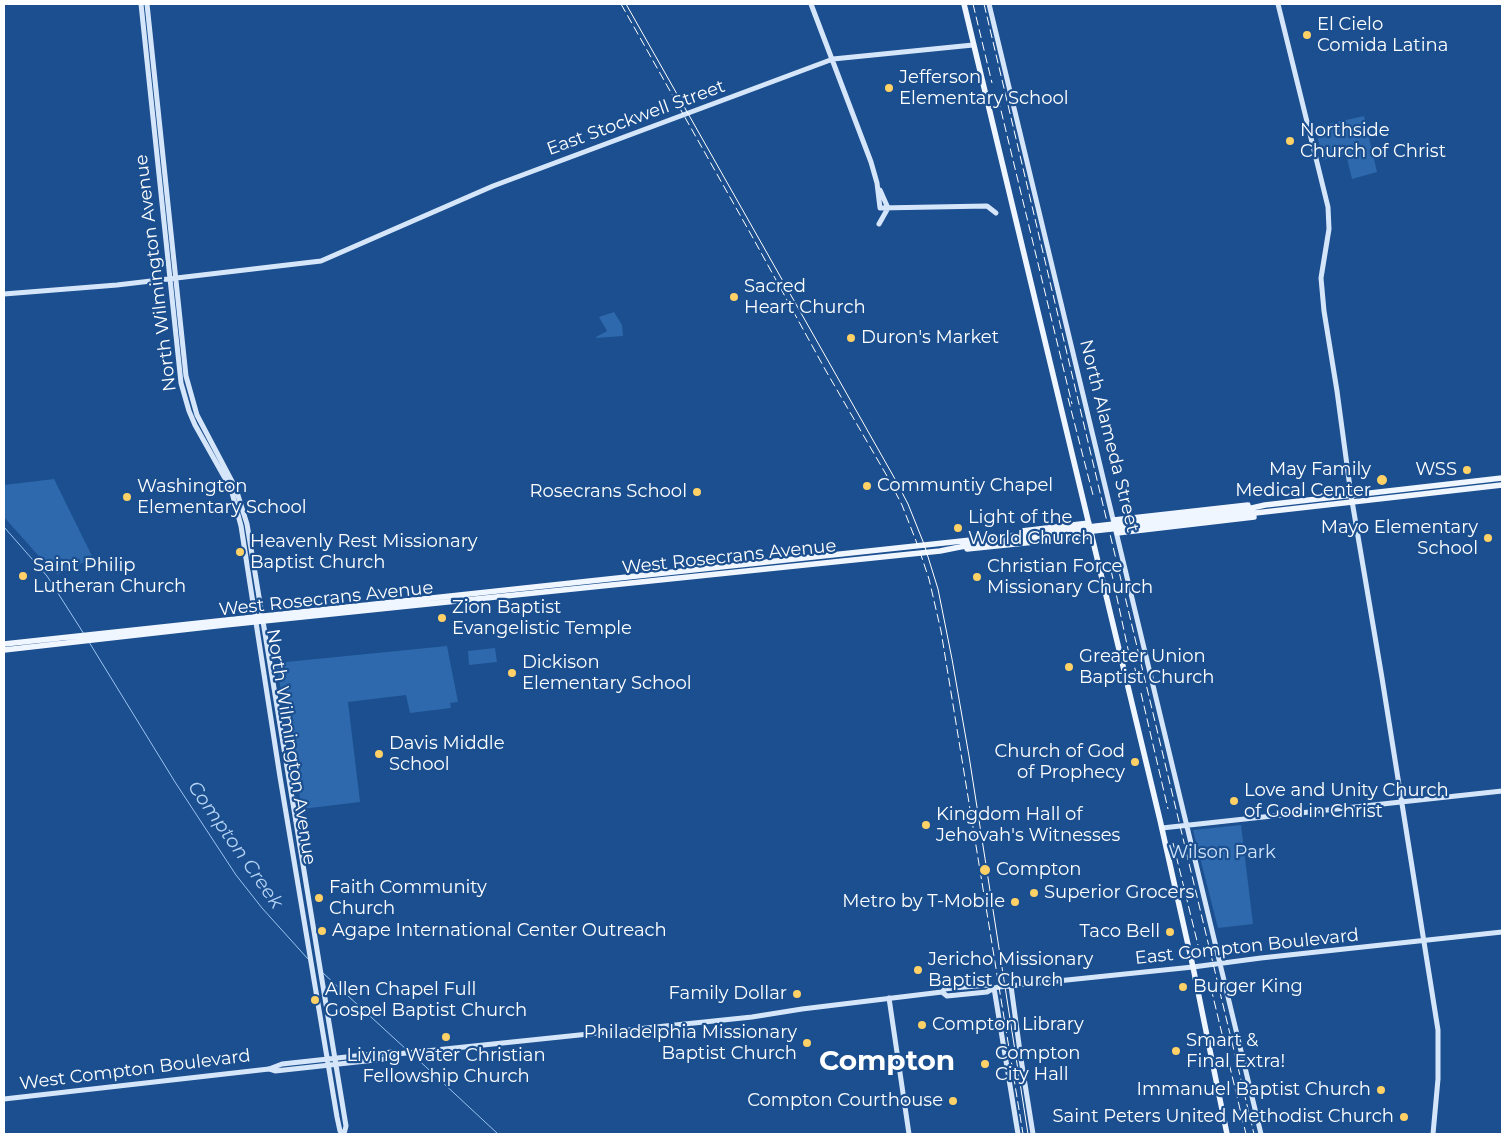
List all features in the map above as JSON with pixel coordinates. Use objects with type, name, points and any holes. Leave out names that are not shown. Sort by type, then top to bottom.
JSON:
[{"type":"main road","name":"North Wilmington Avenue","points":[[141,4],[181,383],[195,426],[227,482],[241,526],[259,618],[318,958],[346,1126],[344,1134],[340,1131],[337,1117],[280,777],[259,618],[247,524],[240,499],[225,465],[201,424],[192,400],[184,364],[147,4]]},
{"type":"main road","points":[[811,4],[871,162],[878,188],[880,208],[987,206],[996,213]]},
{"type":"main road","points":[[964,4],[1162,828],[1227,1134]]},
{"type":"main road","name":"North Alameda Street","points":[[989,4],[1261,1134]]},
{"type":"main road","points":[[1278,4],[1328,207],[1328,230],[1321,270],[1321,283],[1352,502],[1438,1030],[1438,1079],[1433,1134]]},
{"type":"main road","name":"East Stockwell Street","points":[[4,294],[70,290],[321,261],[493,186],[833,59],[973,45]]},
{"type":"main road","points":[[878,188],[888,208]]},
{"type":"main road","points":[[880,224],[888,208]]},
{"type":"main road","points":[[1114,520],[1502,478]]},
{"type":"main road","points":[[937,544],[1282,510],[1502,485]]},
{"type":"main road","points":[[1176,520],[1265,505]]},
{"type":"main road","points":[[1117,533],[1259,516],[1282,510]]},
{"type":"main road","points":[[937,544],[957,539],[1089,523]]},
{"type":"main road","points":[[940,551],[1028,536]]},
{"type":"main road","points":[[940,551],[1092,536]]},
{"type":"main road","name":"West Rosecrans Avenue","points":[[4,650],[77,639],[259,618],[937,544]]},
{"type":"main road","name":"West Rosecrans Avenue","points":[[259,618],[940,551]]},
{"type":"main road","name":"West Rosecrans Avenue","points":[[4,644],[77,639]]},
{"type":"main road","points":[[1162,828],[1502,791]]},
{"type":"main road","name":"East Compton Boulevard","points":[[994,988],[1193,968],[1502,932]]},
{"type":"main road","points":[[1011,986],[1020,1059],[1033,1134]]},
{"type":"main road","points":[[994,988],[1018,1134]]},
{"type":"main road","name":"West Compton Boulevard","points":[[4,1099],[269,1069],[282,1064],[334,1062],[383,1053],[403,1054],[752,1017],[942,992],[947,996],[987,992],[994,988]]},
{"type":"main road","points":[[889,998],[909,1134]]},
{"type":"green space","points":[[1364,116],[1377,172],[1352,179],[1346,154],[1323,160],[1315,127]]},
{"type":"green space","points":[[614,312],[622,325],[623,336],[596,338],[607,331],[599,317]]},
{"type":"green space","points":[[54,479],[93,558],[58,574],[53,572],[4,517],[4,485]]},
{"type":"green space","points":[[447,646],[458,702],[450,703],[451,708],[410,713],[406,695],[348,702],[360,802],[302,809],[276,663]]},
{"type":"green space","points":[[495,648],[497,662],[469,665],[468,651]]},
{"type":"green space","name":"Wilson Park","points":[[1241,825],[1253,924],[1218,928],[1193,830]]},
{"type":"waterway","name":"Compton Creek","points":[[4,527],[47,576],[84,634]]},
{"type":"waterway","name":"Compton Creek","points":[[89,642],[175,782],[236,875],[262,908],[308,959]]},
{"type":"waterway","name":"Compton Creek","points":[[323,973],[407,1050]]},
{"type":"waterway","name":"Compton Creek","points":[[412,1054],[498,1134]]},
{"type":"tram line","points":[[626,4],[895,479],[908,504],[924,544],[938,589],[952,659],[1028,1134]]},
{"type":"railway","points":[[621,4],[826,371],[887,476],[902,505],[918,546],[929,579],[941,631],[1023,1134]]},
{"type":"railway","points":[[973,4],[992,83]]},
{"type":"railway","points":[[984,4],[1254,1134]]},
{"type":"railway","points":[[998,98],[1072,404]]},
{"type":"railway","points":[[1068,398],[1093,495]]},
{"type":"railway","points":[[1111,570],[1131,663]]},
{"type":"railway","points":[[1132,655],[1137,678]]},
{"type":"railway","points":[[1141,693],[1168,809]]},
{"type":"railway","points":[[1173,843],[1198,945]]},
{"type":"railway","points":[[1211,988],[1246,1134]]},
{"type":"place","name":"El Cielo Comida Latina","points":[[1307,35]]},
{"type":"place","name":"Jefferson Elementary School","points":[[889,88]]},
{"type":"place","name":"Northside Church of Christ","points":[[1290,141]]},
{"type":"place","name":"Sacred Heart Church","points":[[734,297]]},
{"type":"place","name":"Duron's Market","points":[[851,338]]},
{"type":"place","name":"WSS","points":[[1467,470]]},
{"type":"place","name":"May Family Medical Center","points":[[1382,480]]},
{"type":"place","name":"Communtiy Chapel","points":[[867,486]]},
{"type":"place","name":"Rosecrans School","points":[[697,492]]},
{"type":"place","name":"Washington Elementary School","points":[[127,497]]},
{"type":"place","name":"Light of the World Church","points":[[958,528]]},
{"type":"place","name":"Mayo Elementary School","points":[[1488,538]]},
{"type":"place","name":"Heavenly Rest Missionary Baptist Church","points":[[240,552]]},
{"type":"place","name":"Saint Philip Lutheran Church","points":[[23,576]]},
{"type":"place","name":"Christian Force Missionary Church","points":[[977,577]]},
{"type":"place","name":"Zion Baptist Evangelistic Temple","points":[[442,618]]},
{"type":"place","name":"Greater Union Baptist Church","points":[[1069,667]]},
{"type":"place","name":"Dickison Elementary School","points":[[512,673]]},
{"type":"place","name":"Davis Middle School","points":[[379,754]]},
{"type":"place","name":"Church of God of Prophecy","points":[[1135,762]]},
{"type":"place","name":"Love and Unity Church of God in Christ","points":[[1234,801]]},
{"type":"place","name":"Kingdom Hall of Jehovah's Witnesses","points":[[926,825]]},
{"type":"place","name":"Compton","points":[[985,870]]},
{"type":"place","name":"Superior Grocers","points":[[1034,893]]},
{"type":"place","name":"Faith Community Church","points":[[319,898]]},
{"type":"place","name":"Metro by T-Mobile","points":[[1015,902]]},
{"type":"place","name":"Agape International Center Outreach","points":[[322,931]]},
{"type":"place","name":"Taco Bell","points":[[1170,932]]},
{"type":"place","name":"Jericho Missionary Baptist Church","points":[[918,970]]},
{"type":"place","name":"Burger King","points":[[1183,987]]},
{"type":"place","name":"Family Dollar","points":[[797,994]]},
{"type":"place","name":"Allen Chapel Full Gospel Baptist Church","points":[[315,1000]]},
{"type":"place","name":"Compton Library","points":[[922,1025]]},
{"type":"place","name":"Living Water Christian Fellowship Church","points":[[446,1037]]},
{"type":"place","name":"Philadelphia Missionary Baptist Church","points":[[807,1043]]},
{"type":"place","name":"Smart & Final Extra!","points":[[1176,1051]]},
{"type":"place","name":"Compton City Hall","points":[[985,1064]]},
{"type":"place","name":"Immanuel Baptist Church","points":[[1381,1090]]},
{"type":"place","name":"Compton Courthouse","points":[[953,1101]]},
{"type":"place","name":"Saint Peters United Methodist Church","points":[[1404,1117]]},
{"type":"district","name":"Compton","points":[[887,1062]]}]
